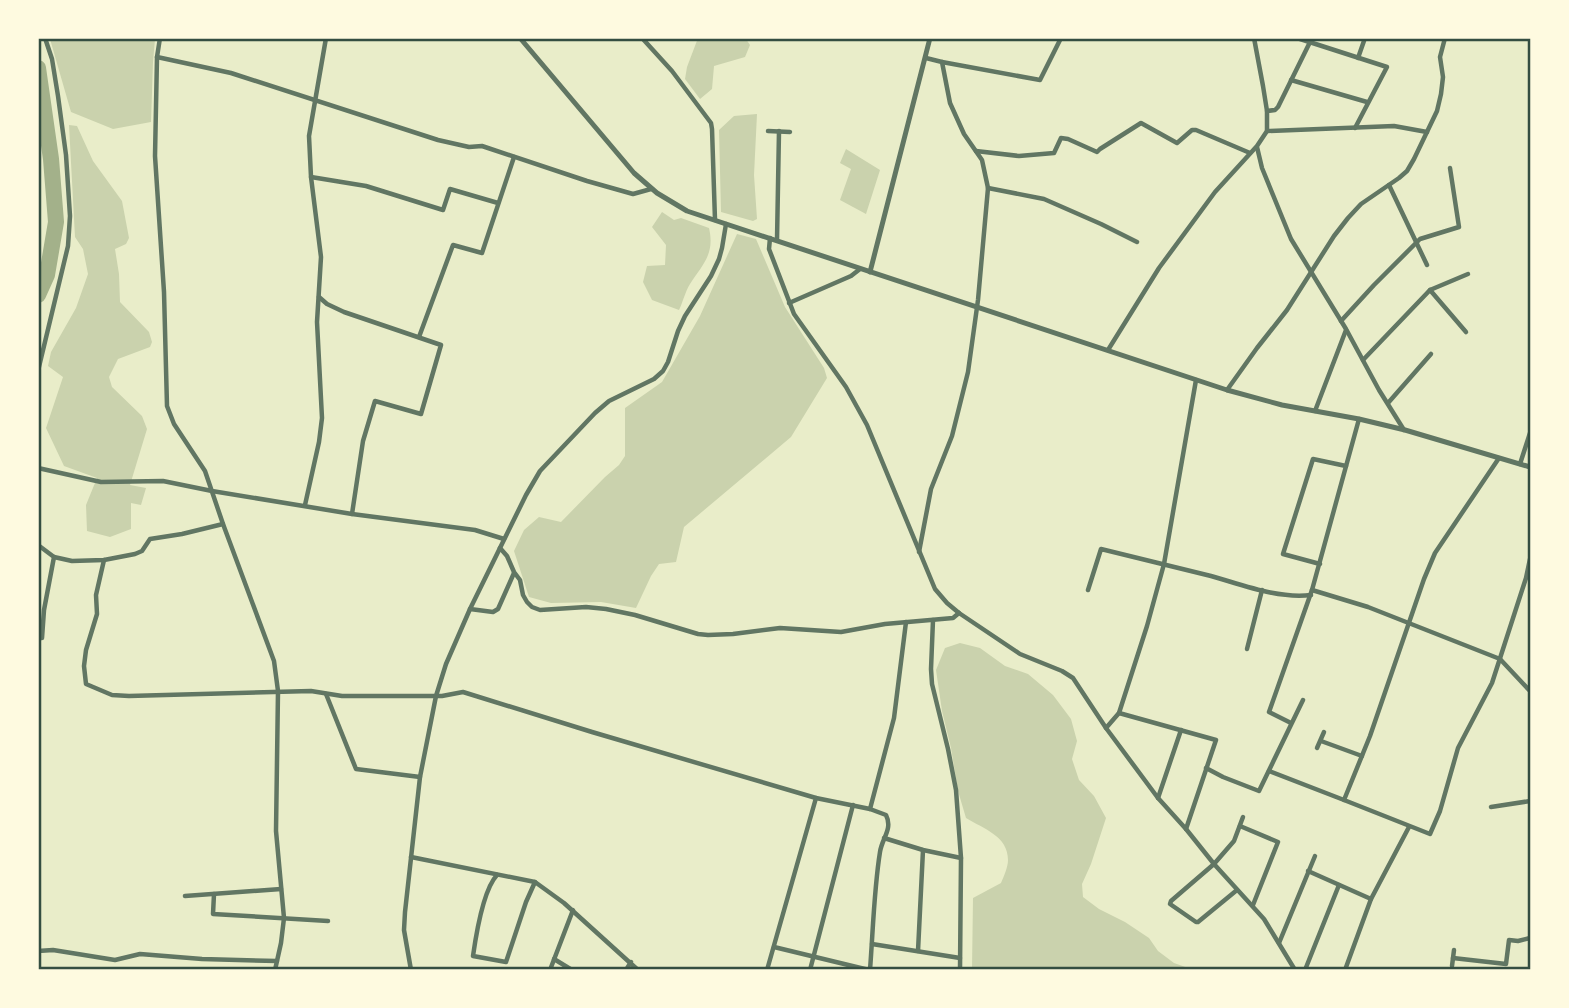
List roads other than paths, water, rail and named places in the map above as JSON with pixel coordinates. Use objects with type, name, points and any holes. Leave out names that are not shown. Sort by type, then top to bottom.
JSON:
[{"type":"street","points":[[38,371],[68,246],[70,216],[58,96],[45,38]]},
{"type":"street","points":[[160,38],[157,57],[155,156],[164,292],[167,406],[174,424],[205,471],[274,661],[278,691],[276,831],[284,918],[275,970]]},
{"type":"street","points":[[304,505],[322,418],[317,322],[321,257],[309,136],[326,38]]},
{"type":"street","points":[[520,38],[634,173],[652,189],[687,211],[1227,390],[1275,404],[1405,430],[1531,467]]},
{"type":"street","points":[[642,38],[672,71],[711,123],[715,221]]},
{"type":"street","points":[[870,272],[930,38]]},
{"type":"street","points":[[926,58],[1040,80],[1060,38]]},
{"type":"street","points":[[1108,350],[1158,268],[1215,192],[1267,131],[1267,111],[1254,38]]},
{"type":"street","points":[[1297,38],[1387,66],[1355,128]]},
{"type":"street","points":[[1358,58],[1365,38]]},
{"type":"street","points":[[1227,390],[1287,310],[1348,218],[1361,204],[1407,171],[1437,111],[1443,77],[1440,57],[1445,38]]},
{"type":"street","points":[[1267,111],[1279,107],[1311,41]]},
{"type":"street","points":[[157,57],[231,73],[438,140],[469,147],[482,146],[633,194],[652,189]]},
{"type":"street","points":[[919,553],[931,489],[952,436],[968,372],[978,307],[988,188],[982,160],[964,134],[950,103],[942,62]]},
{"type":"street","points":[[1291,80],[1367,102]]},
{"type":"street","points":[[975,151],[1019,156],[1054,153],[1061,138],[1097,152],[1141,123],[1177,143],[1192,130],[1196,130],[1250,153]]},
{"type":"street","points":[[1267,131],[1394,126],[1427,132]]},
{"type":"street","points":[[768,131],[790,132]]},
{"type":"street","points":[[779,131],[774,239],[769,249],[794,314],[854,400],[867,425],[935,589],[959,613],[1020,654],[1073,678],[1158,798],[1264,919],[1295,970]]},
{"type":"street","points":[[1256,146],[1262,168],[1291,239],[1405,430]]},
{"type":"street","points":[[419,337],[453,244],[482,253],[514,157]]},
{"type":"street","points":[[1341,321],[1420,239],[1459,227],[1450,168]]},
{"type":"street","points":[[311,177],[366,186],[443,210],[450,189],[498,203]]},
{"type":"street","points":[[1389,185],[1427,265]]},
{"type":"street","points":[[988,188],[1044,199],[1101,223],[1137,242]]},
{"type":"street","points":[[411,970],[404,930],[411,857],[421,777],[436,696],[446,664],[499,548],[540,471],[608,401],[654,379],[663,371],[685,316],[719,260],[726,224]]},
{"type":"street","points":[[789,303],[851,276],[860,269]]},
{"type":"street","points":[[1363,360],[1430,290],[1468,274]]},
{"type":"street","points":[[1430,290],[1466,332]]},
{"type":"street","points":[[319,297],[344,312],[441,345],[421,414],[375,401],[363,441],[352,514]]},
{"type":"street","points":[[1315,411],[1346,329]]},
{"type":"street","points":[[1388,403],[1431,354]]},
{"type":"street","points":[[1106,728],[1119,713],[1164,564],[1196,380]]},
{"type":"street","points":[[1291,723],[1269,712],[1320,564],[1359,419]]},
{"type":"street","points":[[1521,464],[1531,433]]},
{"type":"street","points":[[1344,800],[1362,756],[1423,579],[1435,554],[1499,458]]},
{"type":"street","points":[[1320,564],[1283,554],[1313,459],[1346,466]]},
{"type":"street","points":[[38,468],[101,482],[163,481],[352,514],[475,530],[504,539]]},
{"type":"street","points":[[38,545],[54,557],[72,561],[104,560],[142,551],[150,539],[223,524]]},
{"type":"street","points":[[499,548],[507,556],[520,580],[523,595],[532,607],[540,610],[586,607],[606,609],[698,634],[733,634],[780,628],[841,632],[953,618],[959,613]]},
{"type":"street","points":[[1088,590],[1101,550],[1262,590],[1297,597],[1311,593],[1368,607],[1500,659],[1531,691]]},
{"type":"street","points":[[38,638],[41,638],[54,557]]},
{"type":"street","points":[[1269,771],[1430,834],[1440,811],[1458,748],[1492,683],[1528,580],[1531,559]]},
{"type":"street","points":[[104,560],[96,595],[97,614],[84,666],[86,684],[112,695],[311,691],[342,696],[436,696],[463,692],[816,798],[870,808],[886,815],[889,828],[880,849],[870,970],[774,947]]},
{"type":"street","points":[[470,609],[493,612],[498,609],[514,572]]},
{"type":"street","points":[[1248,649],[1262,590]]},
{"type":"street","points":[[933,620],[932,684],[956,790],[961,858],[960,970]]},
{"type":"street","points":[[870,808],[894,718],[906,622]]},
{"type":"street","points":[[326,694],[356,769],[421,777]]},
{"type":"street","points":[[1206,768],[1259,791],[1303,700]]},
{"type":"street","points":[[1119,713],[1216,740],[1186,829]]},
{"type":"street","points":[[1158,798],[1181,730]]},
{"type":"street","points":[[1317,748],[1324,732]]},
{"type":"street","points":[[1321,741],[1362,756]]},
{"type":"street","points":[[766,970],[816,798]]},
{"type":"street","points":[[1491,807],[1531,801]]},
{"type":"street","points":[[810,970],[853,805]]},
{"type":"street","points":[[1237,890],[1198,922],[1170,904],[1214,864],[1234,841],[1243,817]]},
{"type":"street","points":[[1240,827],[1278,842],[1253,905]]},
{"type":"street","points":[[1345,970],[1371,899],[1409,827]]},
{"type":"street","points":[[884,838],[961,858]]},
{"type":"street","points":[[918,951],[923,850]]},
{"type":"street","points":[[1279,944],[1315,856]]},
{"type":"street","points":[[411,857],[535,882],[573,910],[638,970]]},
{"type":"street","points":[[1308,872],[1371,899]]},
{"type":"street","points":[[497,874],[483,906],[473,956],[506,962],[535,882]]},
{"type":"street","points":[[1305,970],[1339,885]]},
{"type":"street","points":[[185,896],[281,889]]},
{"type":"street","points":[[214,894],[213,914],[328,920]]},
{"type":"street","points":[[550,970],[573,910]]},
{"type":"street","points":[[1453,958],[1506,964],[1509,940],[1531,938]]},
{"type":"street","points":[[872,944],[960,958]]},
{"type":"street","points":[[38,951],[53,950],[115,960],[140,954],[157,954],[202,959],[277,961]]},
{"type":"street","points":[[1452,966],[1454,950]]},
{"type":"street","points":[[554,959],[572,970]]},
{"type":"street","points":[[626,970],[631,962]]},
{"type":"waterway","points":[[38,68],[51,159],[56,222],[47,275],[38,295]]}]
